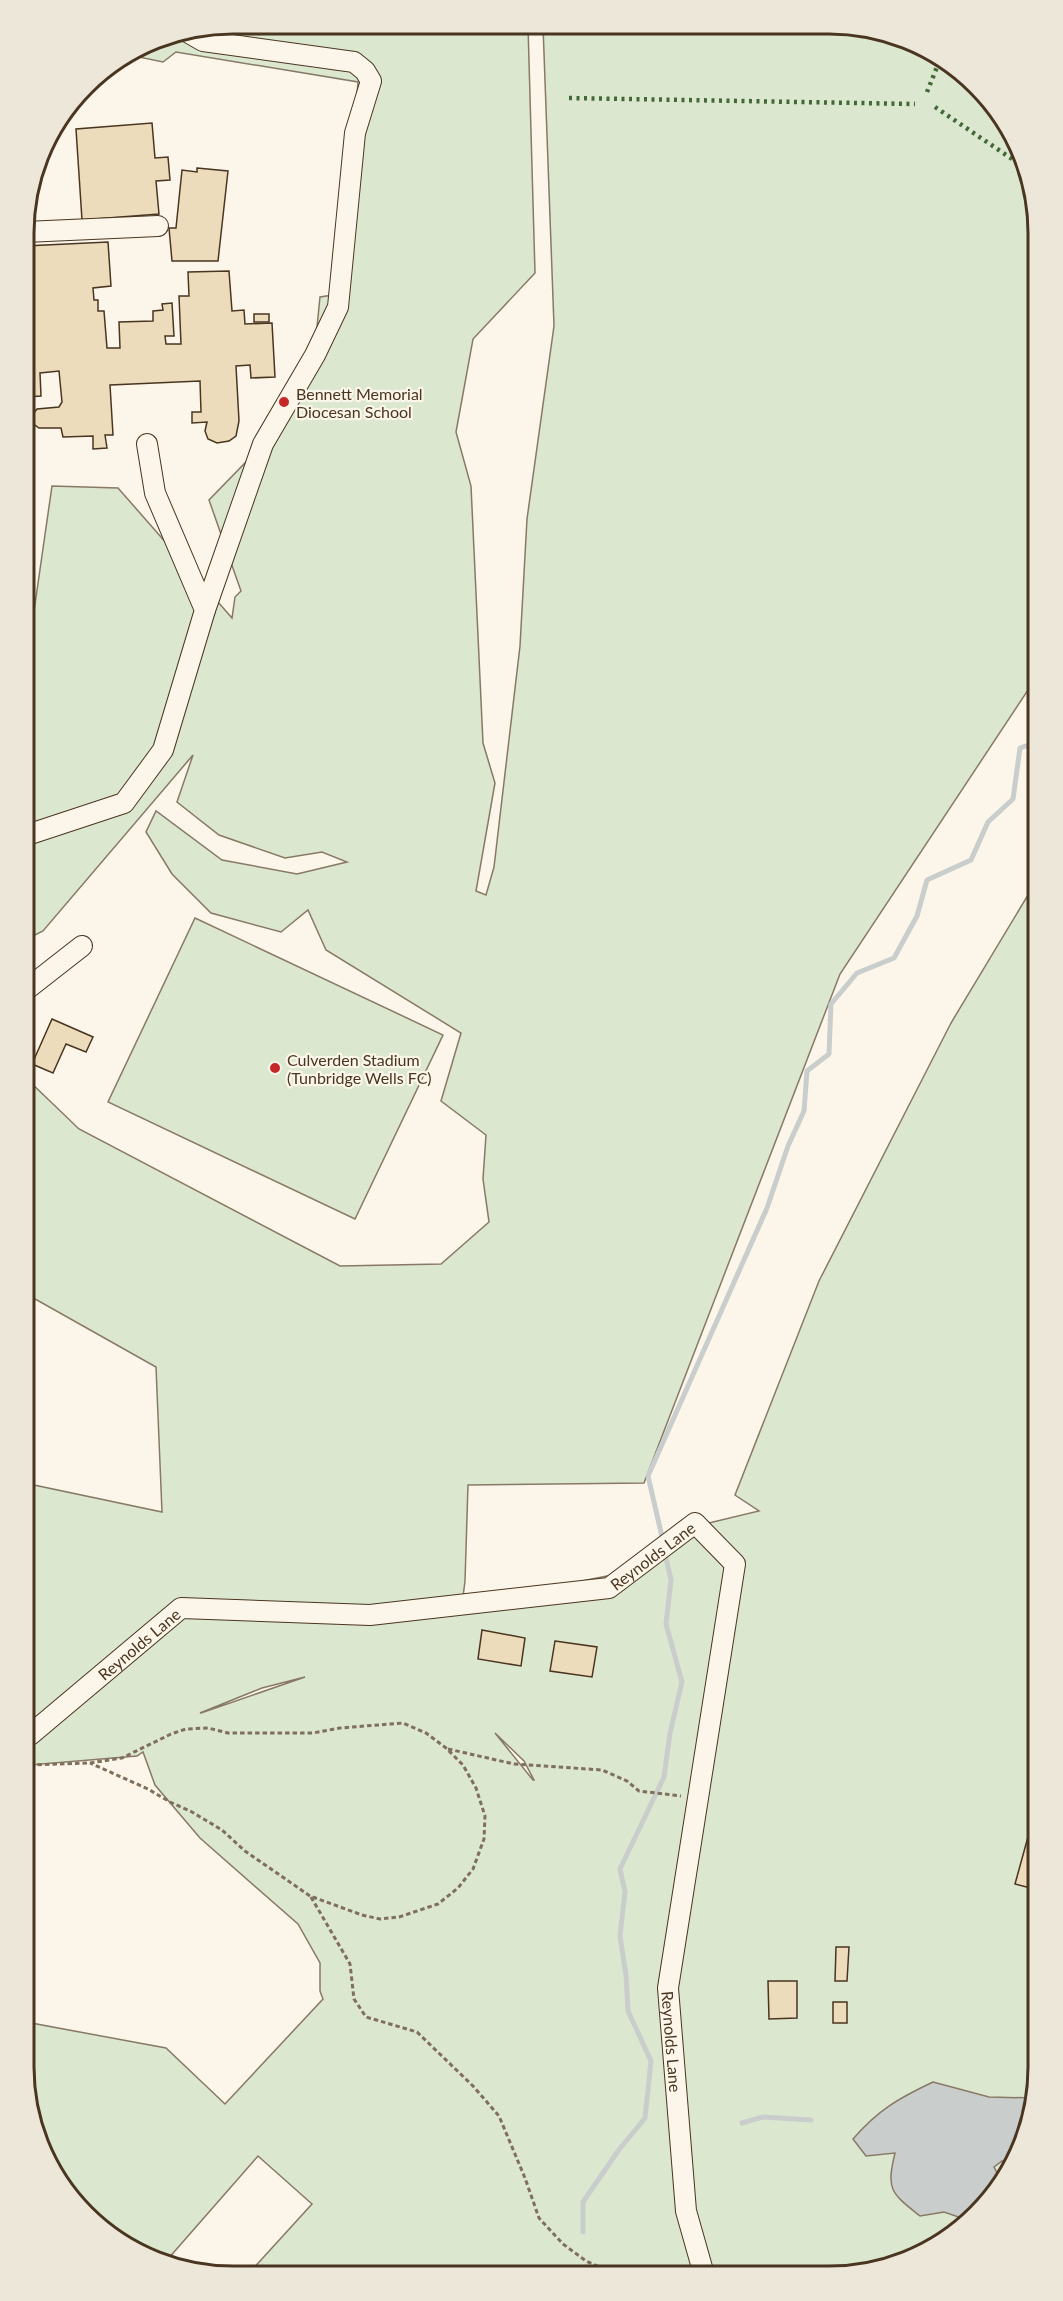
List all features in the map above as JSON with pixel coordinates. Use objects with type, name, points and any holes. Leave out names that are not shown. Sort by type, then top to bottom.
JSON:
[{"type":"street","points":[[35,832],[124,803],[163,750],[205,610],[263,444],[315,356],[338,308],[355,133],[371,81],[365,70],[354,62],[203,41],[197,38]]},
{"type":"street","points":[[35,232],[158,226]]},
{"type":"street","points":[[147,444],[154,493],[205,610]]},
{"type":"street","points":[[35,983],[82,946]]},
{"type":"street","name":"Reynolds Lane","points":[[34,1731],[181,1608],[370,1615],[598,1590],[609,1588],[695,1523],[735,1564],[668,1988],[686,2211],[702,2266]]},
{"type":"path","points":[[34,1765],[90,1763],[122,1758],[186,1729],[208,1728],[228,1733],[313,1733],[340,1728],[403,1723],[426,1733],[463,1765],[485,1816],[484,1839],[473,1869],[458,1888],[438,1904],[399,1917],[380,1919],[362,1915],[310,1896],[245,1851],[222,1830],[148,1789],[90,1763]]},
{"type":"path","points":[[446,1748],[514,1764],[602,1770],[627,1781],[639,1791],[664,1796]]},
{"type":"path","points":[[310,1896],[350,1964],[354,1999],[366,2017],[417,2032],[473,2086],[499,2116],[539,2218],[563,2244],[597,2266]]},
{"type":"green space","points":[[528,34],[535,273],[473,339],[456,432],[471,486],[483,743],[495,783],[476,891],[486,895],[494,867],[520,646],[527,519],[554,326],[543,34],[830,34],[868,38],[894,45],[940,68],[979,102],[1008,145],[1018,169],[1027,207],[1028,233],[1028,690],[840,974],[644,1483],[468,1485],[462,1605],[632,1571],[688,1528],[759,1511],[735,1495],[819,1281],[951,1023],[1028,895],[1027,2094],[1022,2119],[1013,2144],[1002,2167],[979,2199],[940,2233],[918,2246],[881,2260],[856,2265],[830,2266],[255,2266],[312,2204],[258,2156],[170,2256],[134,2240],[93,2208],[61,2167],[41,2119],[34,2068],[34,2024],[166,2048],[225,2104],[323,1999],[320,1991],[320,1963],[298,1924],[200,1838],[155,1785],[143,1752],[137,1756],[34,1765],[34,1485],[162,1512],[156,1367],[34,1299],[35,1086],[79,1129],[340,1266],[441,1264],[489,1222],[483,1179],[486,1135],[441,1101],[461,1033],[326,950],[308,910],[281,932],[211,913],[172,874],[146,832],[156,811],[222,860],[297,874],[347,862],[322,852],[285,858],[219,835],[177,802],[193,755],[43,931],[35,935],[35,606],[52,486],[118,488],[232,618],[235,597],[241,591],[209,500],[274,433],[316,337],[320,297],[340,294],[358,82],[176,52],[163,62],[141,57],[169,45],[195,38],[220,35]],"holes":[[[305,1677],[201,1713],[262,1688]],[[495,1733],[524,1761],[534,1780]]]},
{"type":"green space","name":"Culverden Stadium (Tunbridge Wells FC)","points":[[195,918],[443,1035],[355,1219],[108,1102]]},
{"type":"shaded area","points":[[933,2082],[989,2097],[1026,2098],[1022,2119],[1004,2163],[1002,2161],[994,2167],[998,2174],[995,2178],[979,2199],[960,2218],[944,2212],[920,2216],[893,2190],[891,2175],[895,2153],[866,2156],[853,2139],[871,2120]]},
{"type":"building","points":[[152,123],[155,158],[168,157],[170,180],[156,181],[159,214],[82,220],[76,129]]},
{"type":"building","points":[[197,168],[228,171],[218,261],[172,261],[169,228],[176,228],[182,170],[197,172]]},
{"type":"building","points":[[108,242],[111,286],[93,288],[94,300],[98,300],[98,311],[104,311],[107,348],[120,348],[119,322],[153,321],[153,311],[163,310],[162,304],[172,303],[174,336],[165,336],[166,344],[181,344],[179,296],[189,296],[188,272],[229,271],[232,311],[244,310],[245,324],[272,323],[275,377],[251,378],[250,365],[236,366],[239,421],[236,436],[229,441],[217,443],[208,439],[205,431],[207,422],[192,423],[192,412],[201,412],[200,381],[110,385],[113,435],[105,435],[107,448],[93,449],[93,436],[63,437],[61,428],[39,428],[35,425],[37,409],[59,407],[62,402],[59,371],[40,373],[41,396],[35,396],[35,246]]},
{"type":"building","points":[[254,314],[269,314],[269,322],[254,322]]},
{"type":"building","points":[[52,1019],[93,1037],[86,1052],[66,1044],[53,1073],[35,1065],[35,1058]]},
{"type":"building","points":[[482,1630],[525,1638],[521,1666],[478,1659]]},
{"type":"building","points":[[555,1641],[597,1647],[592,1677],[550,1671]]},
{"type":"building","points":[[1028,1837],[1028,1887],[1015,1884]]},
{"type":"building","points":[[836,1947],[849,1947],[847,1981],[835,1981]]},
{"type":"building","points":[[768,1981],[797,1981],[797,2018],[769,2019]]},
{"type":"building","points":[[833,2002],[847,2002],[847,2023],[833,2023]]},
{"type":"waterway","points":[[663,1541],[648,1476],[767,1208],[788,1146],[804,1111],[807,1071],[829,1054],[831,1004],[857,973],[894,958],[917,916],[927,880],[971,860],[988,822],[1013,799],[1020,748],[1028,745]]},
{"type":"waterway","points":[[583,2232],[583,2202],[618,2151],[645,2118],[651,2061],[628,2011],[626,1975],[620,1936],[625,1892],[620,1869],[664,1777],[670,1733],[682,1682],[666,1624],[671,1580],[665,1553]]},
{"type":"waterway","points":[[742,2123],[763,2117],[811,2120]]},
{"type":"hedge","points":[[927,92],[937,66]]},
{"type":"hedge","points":[[569,98],[915,104]]},
{"type":"hedge","points":[[935,107],[1014,161]]},
{"type":"place","name":"Bennett Memorial Diocesan School","points":[[284,402]]},
{"type":"place","name":"Culverden Stadium (Tunbridge Wells FC)","points":[[275,1068]]}]
